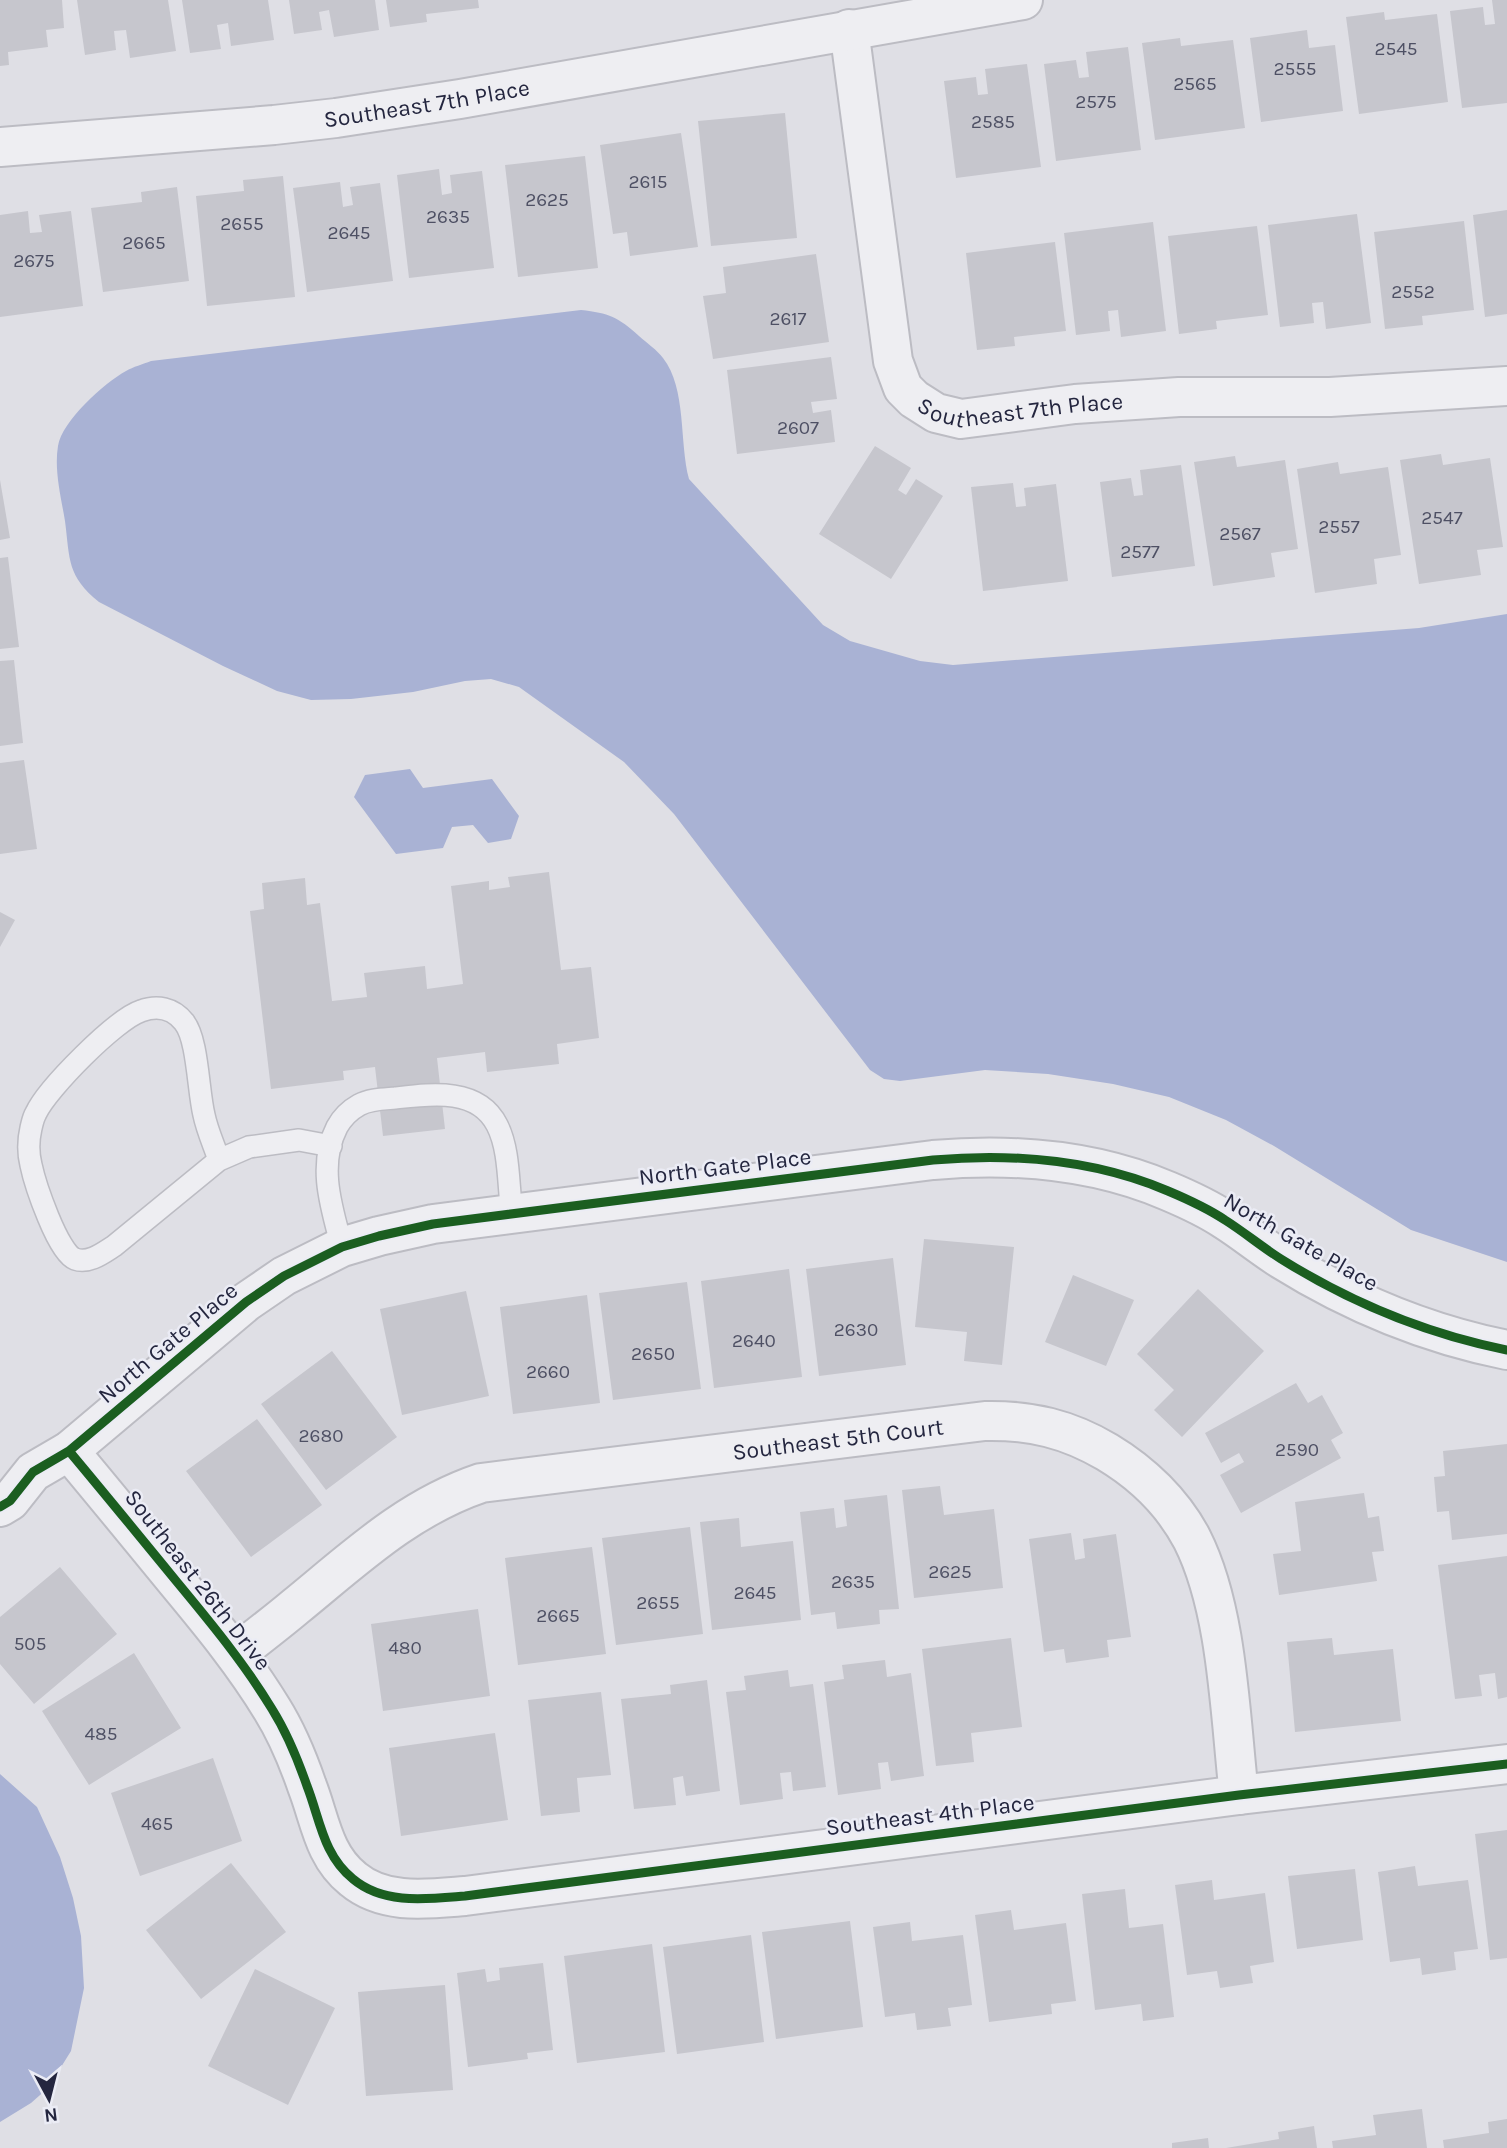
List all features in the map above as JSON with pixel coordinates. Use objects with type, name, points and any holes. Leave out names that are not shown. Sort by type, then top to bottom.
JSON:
[{"type":"street","name":"Southeast 7th Place","points":[[0,147],[250,128],[336,118],[460,99],[1023,0]]},
{"type":"street","name":"Southeast 7th Place","points":[[849,29],[893,361],[903,388],[924,407],[948,417],[976,418],[1075,404],[1179,397],[1330,397],[1507,387]]},
{"type":"street","name":"North Gate Place","points":[[0,1507],[10,1501],[16,1474],[69,1451],[246,1302],[284,1276],[342,1247],[433,1224],[960,1158],[1015,1157],[1070,1163],[1119,1174],[1168,1191],[1224,1219],[1282,1259],[1330,1286],[1397,1318],[1463,1340],[1507,1350]]},
{"type":"street","name":"Southeast 5th Court","points":[[236,1654],[379,1537],[446,1495],[481,1483],[985,1421],[1013,1420],[1035,1423],[1080,1437],[1116,1458],[1161,1496],[1190,1536],[1198,1551],[1216,1615],[1239,1795]]},
{"type":"street","name":"Southeast 26th Drive","points":[[69,1451],[236,1654],[273,1710],[289,1740],[308,1786],[330,1854],[340,1867],[361,1885]]},
{"type":"street","name":"Southeast 4th Place","points":[[361,1885],[375,1892],[407,1899],[465,1896],[1239,1795],[1507,1764]]},
{"type":"lane","points":[[219,1160],[204,1115],[191,1034],[178,1015],[163,1008],[151,1008],[131,1015],[91,1050],[43,1102],[35,1114],[28,1143],[31,1167],[57,1236],[65,1252],[73,1259],[83,1261],[114,1247],[219,1160],[249,1147],[299,1140],[331,1146]]},
{"type":"lane","points":[[342,1247],[330,1198],[328,1158],[336,1128],[347,1113],[360,1104],[371,1101],[433,1094],[453,1095],[473,1101],[486,1111],[496,1123],[505,1158],[512,1214]]},
{"type":"water","points":[[581,310],[619,320],[663,358],[676,385],[689,479],[823,625],[850,641],[920,661],[953,665],[1419,628],[1507,614],[1507,1262],[1411,1230],[1274,1146],[1226,1120],[1169,1097],[1113,1084],[1048,1074],[985,1070],[900,1081],[884,1079],[870,1070],[674,814],[624,762],[519,687],[491,679],[465,681],[413,692],[351,699],[311,700],[277,691],[99,602],[75,575],[58,484],[58,446],[75,414],[107,384],[129,370],[151,361]]},
{"type":"water","points":[[410,769],[423,788],[492,779],[519,816],[511,839],[488,843],[473,825],[452,827],[443,848],[396,854],[354,797],[365,775]]},
{"type":"water","points":[[0,1774],[37,1807],[60,1857],[81,1936],[84,1988],[71,2051],[48,2088],[31,2103],[0,2122]]},
{"type":"building","points":[[0,0],[62,0],[64,28],[46,30],[48,47],[8,52],[9,65],[0,66]]},
{"type":"building","points":[[77,0],[168,0],[176,51],[130,58],[126,30],[114,31],[116,50],[85,55]]},
{"type":"building","points":[[182,0],[268,0],[274,40],[231,46],[228,23],[217,25],[221,49],[190,53]]},
{"type":"building","points":[[289,0],[375,0],[379,30],[334,37],[329,10],[319,12],[322,30],[294,34]]},
{"type":"building","points":[[386,0],[478,0],[479,8],[426,14],[427,22],[390,27]]},
{"type":"building","points":[[1492,0],[1507,0],[1507,103],[1462,108],[1450,11],[1483,7],[1485,25],[1495,24]]},
{"type":"building","points":[[1384,12],[1385,20],[1437,14],[1448,102],[1359,114],[1346,17]]},
{"type":"building","points":[[1307,30],[1309,48],[1335,45],[1343,111],[1261,122],[1250,38]]},
{"type":"building","points":[[1180,38],[1181,46],[1233,40],[1245,128],[1155,140],[1142,43]]},
{"type":"building","points":[[1128,47],[1141,150],[1056,161],[1044,64],[1076,60],[1079,78],[1089,77],[1086,52]]},
{"type":"building","points":[[1027,64],[1041,167],[956,178],[944,81],[976,77],[978,95],[988,94],[985,69]]},
{"type":"building","points":[[785,113],[797,238],[711,246],[698,121]]},
{"type":"building","points":[[681,133],[698,247],[630,256],[627,232],[613,234],[600,145]]},
{"type":"building","points":[[585,156],[598,268],[518,277],[505,165]]},
{"type":"building","points":[[439,169],[442,195],[452,193],[450,175],[482,171],[494,268],[409,278],[397,175]]},
{"type":"building","points":[[283,176],[295,297],[207,306],[196,196],[244,191],[243,180]]},
{"type":"building","points":[[340,182],[343,207],[353,205],[350,187],[380,183],[393,281],[307,292],[293,188]]},
{"type":"building","points":[[177,187],[189,281],[103,292],[91,208],[142,202],[141,192]]},
{"type":"building","points":[[1507,210],[1507,314],[1485,317],[1473,215]]},
{"type":"building","points":[[28,211],[30,233],[42,232],[39,215],[71,211],[83,306],[0,317],[0,215]]},
{"type":"building","points":[[1357,214],[1371,323],[1326,329],[1323,302],[1312,303],[1314,323],[1280,327],[1268,225]]},
{"type":"building","points":[[1464,221],[1474,310],[1422,316],[1423,325],[1385,329],[1374,232]]},
{"type":"building","points":[[1153,222],[1166,331],[1121,337],[1118,310],[1108,311],[1110,331],[1076,335],[1064,233]]},
{"type":"building","points":[[1257,226],[1268,315],[1216,321],[1217,329],[1179,334],[1168,236]]},
{"type":"building","points":[[1055,242],[1066,331],[1014,337],[1015,346],[977,350],[966,253]]},
{"type":"building","points":[[816,254],[829,342],[713,359],[703,296],[726,293],[723,267]]},
{"type":"building","points":[[831,357],[837,399],[811,402],[813,413],[831,410],[835,442],[737,454],[727,370]]},
{"type":"building","points":[[875,446],[911,468],[898,490],[906,495],[916,479],[943,496],[891,579],[819,534]]},
{"type":"building","points":[[1441,454],[1443,465],[1490,458],[1503,547],[1477,550],[1481,575],[1419,584],[1400,460]]},
{"type":"building","points":[[1235,456],[1237,467],[1285,460],[1298,549],[1271,553],[1275,577],[1213,586],[1194,462]]},
{"type":"building","points":[[1338,462],[1340,474],[1388,467],[1401,555],[1374,559],[1377,584],[1315,593],[1297,469]]},
{"type":"building","points":[[1181,465],[1195,566],[1112,577],[1100,482],[1131,478],[1134,496],[1143,495],[1140,470]]},
{"type":"building","points":[[0,480],[10,538],[0,540]]},
{"type":"building","points":[[1013,483],[1016,507],[1026,506],[1024,488],[1056,484],[1068,581],[983,591],[971,487]]},
{"type":"building","points":[[8,557],[19,647],[0,649],[0,558]]},
{"type":"building","points":[[14,660],[23,743],[0,746],[0,661]]},
{"type":"building","points":[[24,760],[37,849],[0,854],[0,763]]},
{"type":"building","points":[[549,872],[561,970],[591,967],[599,1038],[557,1044],[559,1064],[487,1072],[485,1052],[437,1058],[445,1129],[383,1136],[375,1067],[343,1071],[344,1080],[271,1089],[250,911],[264,909],[262,883],[305,878],[307,905],[320,903],[332,1001],[367,997],[364,973],[425,966],[427,989],[463,984],[451,886],[489,881],[489,890],[510,887],[508,877]]},
{"type":"building","points":[[0,912],[15,920],[0,947]]},
{"type":"building","points":[[924,1239],[1014,1247],[1002,1365],[964,1361],[967,1332],[915,1327]]},
{"type":"building","points":[[893,1258],[906,1365],[819,1376],[806,1269]]},
{"type":"building","points":[[789,1269],[802,1377],[714,1388],[701,1281]]},
{"type":"building","points":[[1073,1275],[1134,1300],[1106,1366],[1045,1342]]},
{"type":"building","points":[[687,1282],[701,1389],[613,1400],[599,1293]]},
{"type":"building","points":[[1198,1289],[1264,1351],[1182,1437],[1154,1410],[1174,1390],[1137,1354]]},
{"type":"building","points":[[466,1291],[489,1396],[402,1415],[380,1309]]},
{"type":"building","points":[[587,1295],[600,1403],[513,1414],[500,1307]]},
{"type":"building","points":[[332,1351],[397,1437],[326,1490],[261,1404]]},
{"type":"building","points":[[1296,1383],[1308,1403],[1322,1395],[1343,1433],[1331,1440],[1341,1458],[1241,1513],[1220,1475],[1244,1462],[1239,1453],[1221,1463],[1205,1433]]},
{"type":"building","points":[[257,1419],[322,1505],[251,1557],[186,1471]]},
{"type":"building","points":[[1507,1444],[1507,1534],[1452,1540],[1449,1511],[1437,1512],[1434,1477],[1445,1476],[1443,1451]]},
{"type":"building","points":[[940,1486],[944,1515],[994,1509],[1003,1588],[914,1598],[902,1490]]},
{"type":"building","points":[[1364,1493],[1368,1518],[1379,1516],[1384,1551],[1372,1552],[1377,1581],[1279,1595],[1273,1554],[1301,1551],[1295,1502]]},
{"type":"building","points":[[887,1495],[899,1609],[879,1610],[880,1624],[837,1629],[835,1612],[811,1615],[800,1512],[834,1508],[836,1528],[847,1526],[844,1500]]},
{"type":"building","points":[[739,1518],[741,1547],[793,1541],[801,1620],[712,1630],[700,1522]]},
{"type":"building","points":[[690,1527],[703,1634],[616,1645],[602,1538]]},
{"type":"building","points":[[1071,1533],[1075,1560],[1085,1558],[1083,1539],[1116,1534],[1131,1637],[1107,1640],[1109,1657],[1066,1663],[1064,1649],[1044,1652],[1029,1539]]},
{"type":"building","points":[[592,1547],[606,1654],[518,1665],[505,1558]]},
{"type":"building","points":[[1507,1556],[1507,1697],[1498,1699],[1495,1673],[1479,1675],[1482,1696],[1455,1699],[1438,1565]]},
{"type":"building","points":[[60,1567],[117,1634],[34,1704],[0,1664],[0,1617]]},
{"type":"building","points":[[478,1609],[490,1696],[383,1711],[371,1624]]},
{"type":"building","points":[[1011,1638],[1022,1727],[971,1733],[974,1762],[936,1766],[922,1649]]},
{"type":"building","points":[[1332,1638],[1334,1655],[1393,1649],[1401,1721],[1295,1732],[1287,1642]]},
{"type":"building","points":[[134,1653],[181,1728],[89,1785],[42,1711]]},
{"type":"building","points":[[885,1660],[887,1677],[911,1673],[924,1776],[891,1781],[888,1762],[878,1763],[881,1789],[838,1795],[824,1682],[844,1679],[842,1665]]},
{"type":"building","points":[[788,1670],[790,1687],[813,1684],[826,1787],[793,1791],[791,1772],[780,1773],[783,1799],[740,1805],[726,1692],[746,1690],[744,1676]]},
{"type":"building","points":[[707,1680],[720,1791],[686,1796],[683,1776],[673,1778],[676,1805],[634,1809],[621,1699],[671,1694],[670,1685]]},
{"type":"building","points":[[601,1692],[611,1775],[577,1778],[580,1812],[541,1816],[528,1700]]},
{"type":"building","points":[[495,1733],[508,1820],[401,1836],[389,1748]]},
{"type":"building","points":[[213,1758],[242,1841],[140,1876],[111,1793]]},
{"type":"building","points":[[1507,1830],[1507,1958],[1490,1960],[1475,1834]]},
{"type":"building","points":[[231,1863],[286,1932],[201,1999],[146,1930]]},
{"type":"building","points":[[1415,1866],[1418,1886],[1468,1880],[1478,1949],[1454,1952],[1456,1970],[1422,1975],[1420,1958],[1390,1962],[1378,1872]]},
{"type":"building","points":[[1355,1869],[1363,1940],[1297,1949],[1288,1876]]},
{"type":"building","points":[[1212,1880],[1214,1900],[1265,1893],[1274,1962],[1250,1966],[1253,1983],[1220,1988],[1217,1971],[1187,1975],[1175,1885]]},
{"type":"building","points":[[1125,1889],[1129,1928],[1163,1924],[1174,2017],[1143,2021],[1141,2004],[1095,2010],[1082,1894]]},
{"type":"building","points":[[1011,1910],[1014,1930],[1066,1923],[1076,2001],[1051,2004],[1052,2014],[989,2022],[975,1915]]},
{"type":"building","points":[[850,1921],[863,2027],[776,2039],[762,1932]]},
{"type":"building","points":[[910,1922],[912,1941],[963,1935],[972,2005],[948,2008],[951,2026],[917,2030],[915,2013],[885,2017],[873,1927]]},
{"type":"building","points":[[751,1935],[764,2042],[677,2054],[663,1947]]},
{"type":"building","points":[[652,1944],[665,2052],[577,2063],[564,1956]]},
{"type":"building","points":[[543,1963],[553,2050],[527,2053],[528,2059],[468,2067],[457,1973],[485,1969],[487,1982],[500,1980],[499,1968]]},
{"type":"building","points":[[255,1969],[335,2008],[288,2105],[208,2066]]},
{"type":"building","points":[[445,1985],[453,2090],[366,2096],[358,1992]]},
{"type":"building","points":[[1422,2109],[1427,2148],[1333,2148],[1332,2141],[1376,2135],[1373,2115]]},
{"type":"building","points":[[1507,2119],[1507,2148],[1444,2148],[1443,2140],[1489,2133],[1488,2122]]},
{"type":"building","points":[[1314,2126],[1317,2148],[1226,2148],[1279,2139],[1278,2132]]},
{"type":"building","points":[[1208,2138],[1209,2148],[1172,2148],[1172,2143]]},
{"type":"cycle path","points":[[0,1507],[10,1501],[33,1472],[69,1451],[246,1302],[284,1276],[342,1247],[433,1224],[933,1160],[1023,1158],[1082,1165],[1140,1180],[1197,1204],[1307,1275],[1390,1315],[1448,1335],[1507,1350]]},
{"type":"cycle path","points":[[69,1451],[215,1628],[261,1692],[292,1747],[335,1859],[353,1879],[365,1887],[392,1897],[421,1899],[465,1896],[1239,1795],[1507,1764]]}]
